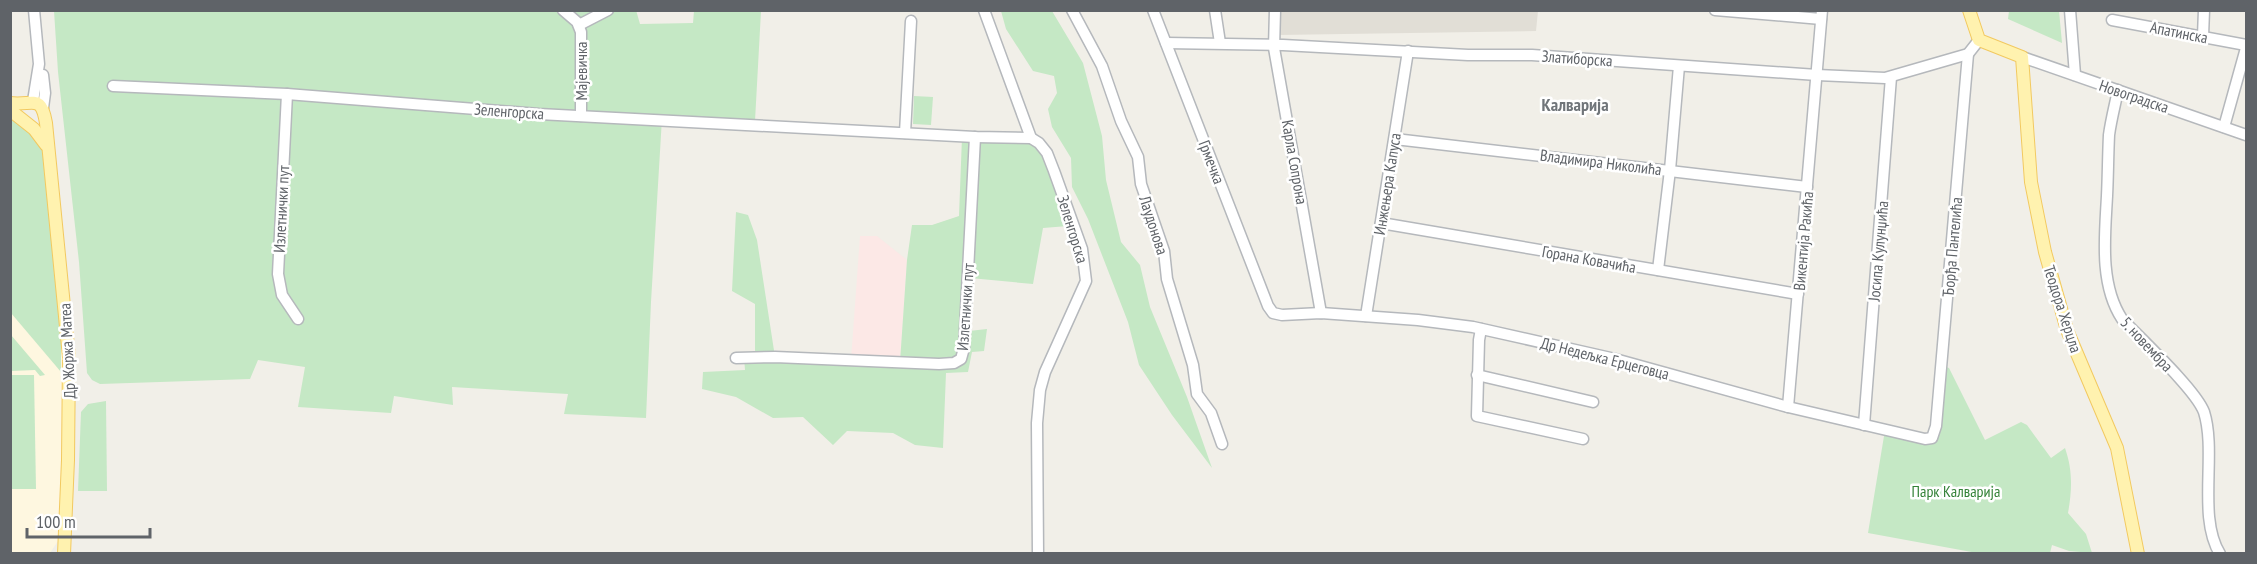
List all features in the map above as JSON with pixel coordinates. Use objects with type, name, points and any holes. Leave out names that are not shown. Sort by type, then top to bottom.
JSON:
[{"type":"main road","points":[[1969,10],[1978,40],[2022,57]]},
{"type":"main road","name":"Теодора Херцла","points":[[2022,57],[2031,182],[2043,242],[2067,330],[2117,448],[2138,554]]},
{"type":"main road","points":[[10,103],[29,112]]},
{"type":"main road","name":"Др Жоржа Матеа","points":[[29,112],[48,149],[69,357],[64,552]]},
{"type":"street","points":[[29,112],[37,86],[39,64],[34,10]]},
{"type":"street","name":"Мајевичка","points":[[563,10],[579,25],[582,33],[581,117]]},
{"type":"street","name":"Мајевичка","points":[[579,25],[608,10]]},
{"type":"street","points":[[984,10],[1031,138]]},
{"type":"street","name":"Лаудонова","points":[[1072,10],[1102,66],[1121,121],[1138,157],[1141,184],[1164,251],[1167,279],[1192,364],[1197,394],[1210,413],[1222,444]]},
{"type":"street","name":"Грмечка","points":[[1153,10],[1268,306],[1273,313]]},
{"type":"street","points":[[1215,10],[1220,43]]},
{"type":"street","name":"Карла Сопрона","points":[[1275,10],[1274,45],[1321,313]]},
{"type":"street","points":[[1715,10],[1821,15]]},
{"type":"street","points":[[2070,10],[2075,75]]},
{"type":"street","points":[[2203,36],[2204,10]]},
{"type":"street","name":"Викентија Ракића","points":[[1788,407],[1821,15]]},
{"type":"street","name":"Апатинска","points":[[2112,20],[2203,36],[2247,47]]},
{"type":"street","points":[[905,133],[911,21]]},
{"type":"street","points":[[1968,54],[1978,40]]},
{"type":"street","name":"Златиборска","points":[[1166,43],[1274,45],[1468,56],[1555,56],[1817,75],[1892,77],[1968,54]]},
{"type":"street","points":[[2224,127],[2247,47]]},
{"type":"street","name":"Инжењера Капуса","points":[[1366,316],[1408,51]]},
{"type":"street","name":"Ђорђа Пантелића","points":[[1932,438],[1937,416],[1968,54]]},
{"type":"street","name":"Новоградска","points":[[2022,57],[2247,135]]},
{"type":"street","points":[[1658,270],[1679,66]]},
{"type":"street","name":"Јосипа Кулунџића","points":[[1864,425],[1892,77]]},
{"type":"street","name":"Зеленгорска","points":[[113,86],[287,94],[581,117],[1031,138],[1039,143],[1047,153],[1054,171],[1082,249],[1086,282],[1045,372],[1040,390],[1037,423],[1038,554]]},
{"type":"street","name":"5. новембра","points":[[2118,90],[2109,135],[2105,238],[2109,287],[2114,306],[2121,319],[2191,392],[2203,411],[2207,433],[2210,516],[2215,543],[2220,554]]},
{"type":"street","name":"Излетнички пут","points":[[287,94],[278,274],[282,295],[298,319]]},
{"type":"street","name":"Излетнички пут","points":[[736,358],[755,356],[932,364],[958,362],[963,355],[964,348],[975,137]]},
{"type":"street","name":"Владимира Николића","points":[[1395,139],[1807,187]]},
{"type":"street","name":"Горана Ковачића","points":[[1381,223],[1798,294]]},
{"type":"street","name":"Др Недељка Ерцеговца","points":[[1273,313],[1366,316],[1418,320],[1481,329],[1615,359],[1788,407],[1918,438],[1932,438]]},
{"type":"street","points":[[1481,329],[1477,375],[1477,416],[1583,439]]},
{"type":"street","points":[[1477,375],[1593,402]]},
{"type":"shaded area","points":[[1280,11],[1538,11],[1536,31],[1278,35]]},
{"type":"shaded area","points":[[10,115],[63,329],[65,449],[60,538],[50,553],[11,553]]},
{"type":"shaded area","points":[[860,236],[877,236],[907,260],[900,362],[851,360]]},
{"type":"green space","points":[[636,10],[640,24],[693,23],[694,11],[761,11],[755,121],[662,118],[646,418],[564,414],[568,394],[452,387],[453,405],[394,396],[391,413],[298,407],[305,367],[258,360],[250,379],[100,384],[92,380],[87,373],[79,262],[58,72],[54,11]]},
{"type":"green space","points":[[1001,11],[1052,11],[1083,63],[1102,136],[1106,180],[1121,242],[1140,265],[1150,307],[1187,397],[1212,468],[1172,415],[1139,365],[1128,322],[1088,219],[1072,187],[1071,158],[1052,127],[1048,109],[1057,93],[1054,76],[1033,71],[1006,29]]},
{"type":"green space","points":[[2009,11],[2059,11],[2062,43],[2008,19]]},
{"type":"green space","points":[[914,96],[933,97],[931,125],[913,124]]},
{"type":"green space","points":[[10,113],[43,146],[61,330],[61,372],[11,313]]},
{"type":"green space","points":[[962,137],[1039,143],[1070,215],[1068,226],[1043,228],[1033,284],[970,278],[969,331],[987,329],[984,351],[972,352],[968,372],[946,373],[943,448],[915,445],[893,433],[847,431],[833,445],[803,417],[773,418],[736,397],[702,389],[703,372],[745,370],[744,357],[755,356],[755,304],[732,291],[736,212],[748,215],[757,240],[775,357],[900,362],[907,260],[912,225],[932,225],[959,216]]},
{"type":"green space","points":[[10,335],[45,375],[40,376],[35,370],[11,371]]},
{"type":"green space","name":"Парк Калварија","points":[[1946,367],[1949,368],[1985,440],[2021,422],[2027,425],[2051,458],[2065,448],[2071,481],[2068,513],[2086,534],[2092,553],[2069,551],[2052,545],[2050,553],[1977,553],[1868,533],[1885,430],[1929,439]]},
{"type":"green space","points":[[11,375],[34,375],[36,489],[11,489]]},
{"type":"green space","points":[[106,401],[107,491],[78,491],[81,412],[88,404]]},
{"type":"district","name":"Калварија","points":[[1575,104]]}]
